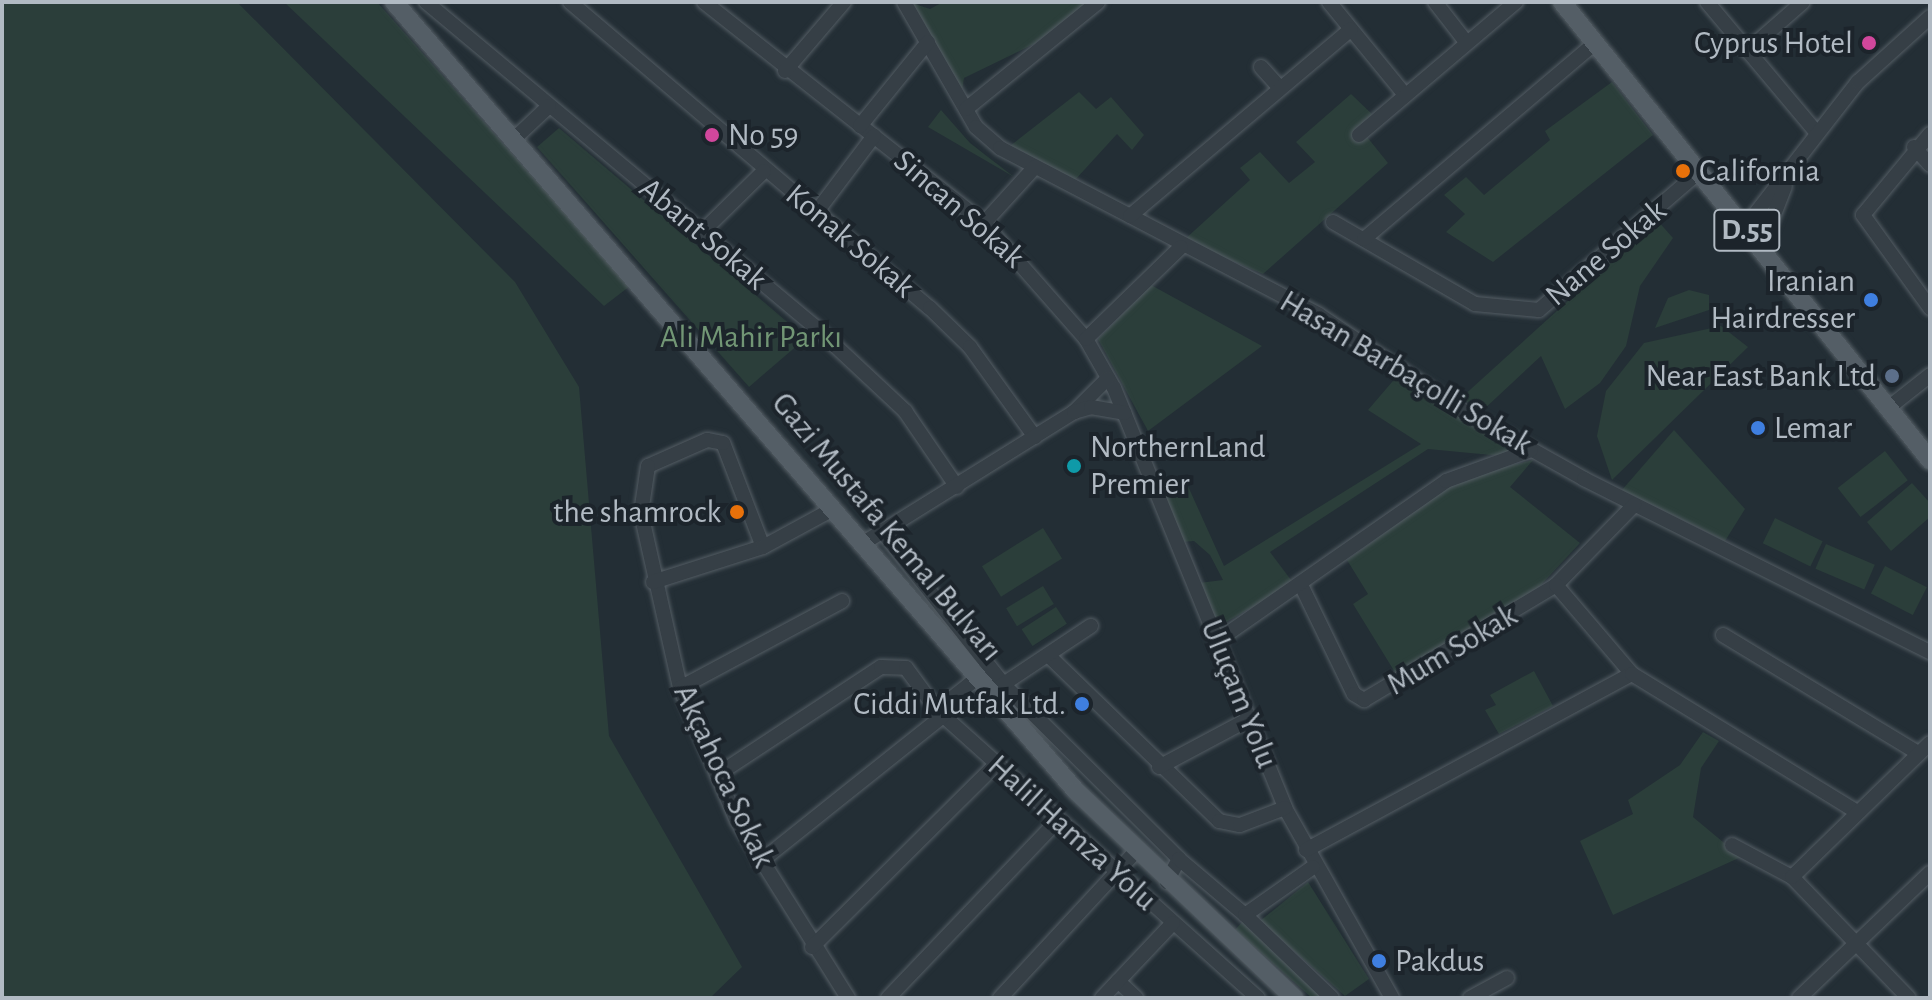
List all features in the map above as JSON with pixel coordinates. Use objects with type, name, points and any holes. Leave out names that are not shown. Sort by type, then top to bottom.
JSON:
[{"type":"main road","name":"Gazi Mustafa Kemal Bulvarı","points":[[394,2],[976,679],[997,689],[1136,851],[1294,998]]},
{"type":"main road","name":"D.55","points":[[1562,2],[1930,460]]},
{"type":"street","name":"Abant Sokak","points":[[426,2],[702,232],[905,411],[957,487]]},
{"type":"street","name":"Konak Sokak","points":[[570,2],[764,171],[818,210],[970,347],[1035,437]]},
{"type":"street","points":[[785,71],[844,2]]},
{"type":"street","name":"Hasan Barbaçolli Sokak","points":[[904,2],[966,109],[1000,148],[1130,216],[1181,247],[1319,315],[1531,450],[1634,505],[1930,652]]},
{"type":"street","points":[[966,109],[1098,2]]},
{"type":"street","points":[[1329,2],[1405,95]]},
{"type":"street","points":[[1435,2],[1466,42]]},
{"type":"street","points":[[1359,135],[1516,2]]},
{"type":"street","points":[[1707,2],[1816,132]]},
{"type":"street","points":[[1747,51],[1803,2]]},
{"type":"street","name":"Sincan Sokak","points":[[713,5],[785,71],[984,223],[1086,339],[1108,378]]},
{"type":"street","points":[[1745,227],[1816,132],[1930,17]]},
{"type":"street","points":[[1130,216],[1351,29]]},
{"type":"street","points":[[860,126],[928,42]]},
{"type":"street","points":[[1364,239],[1595,43]]},
{"type":"street","points":[[1261,67],[1280,88]]},
{"type":"street","points":[[514,139],[549,106]]},
{"type":"street","points":[[1930,134],[1914,147],[1864,210],[1870,230],[1930,308]]},
{"type":"street","points":[[818,210],[874,136]]},
{"type":"street","points":[[1914,147],[1930,165]]},
{"type":"street","points":[[1761,248],[1801,153]]},
{"type":"street","points":[[984,223],[1035,167]]},
{"type":"street","points":[[702,232],[764,171]]},
{"type":"street","name":"Nane Sokak","points":[[1333,222],[1475,304],[1539,310],[1700,171]]},
{"type":"street","points":[[1086,339],[1181,247]]},
{"type":"street","points":[[1887,409],[1930,375]]},
{"type":"street","points":[[862,544],[1074,412],[1108,378]]},
{"type":"street","name":"Uluçam Yolu","points":[[1108,378],[1285,808],[1313,867],[1392,998]]},
{"type":"street","points":[[1074,412],[1091,407],[1124,413]]},
{"type":"street","name":"Akçahoca Sokak","points":[[763,547],[723,443],[707,440],[648,466],[641,513],[653,582],[680,688],[717,775],[760,862],[812,947],[848,998]]},
{"type":"street","points":[[1217,641],[1462,471],[1513,462],[1531,450]]},
{"type":"street","name":"Mum Sokak","points":[[1301,585],[1354,694],[1364,700],[1556,585],[1634,505]]},
{"type":"street","points":[[653,582],[763,547],[833,509]]},
{"type":"street","points":[[882,531],[997,689],[1332,998]]},
{"type":"street","points":[[1556,585],[1632,674],[1653,690],[1857,812]]},
{"type":"street","points":[[680,688],[842,601]]},
{"type":"street","points":[[997,689],[1091,626]]},
{"type":"street","points":[[1723,635],[1924,748],[1792,877]]},
{"type":"street","points":[[1049,656],[1159,767],[1230,826],[1285,808]]},
{"type":"street","name":"Halil Hamza Yolu","points":[[717,775],[893,663],[906,668],[940,713],[995,765],[1258,998]]},
{"type":"street","points":[[1306,850],[1632,674]]},
{"type":"street","points":[[760,862],[940,713],[976,679]]},
{"type":"street","points":[[1159,767],[1249,719]]},
{"type":"street","points":[[812,947],[995,765]]},
{"type":"street","points":[[888,998],[1056,822]]},
{"type":"street","points":[[1732,845],[1792,877],[1909,998]]},
{"type":"street","points":[[1000,998],[1136,851]]},
{"type":"street","points":[[1167,882],[1179,859]]},
{"type":"street","points":[[1245,915],[1313,867]]},
{"type":"street","points":[[1799,998],[1930,873]]},
{"type":"street","points":[[1191,937],[1208,920]]},
{"type":"street","points":[[1102,998],[1173,923]]},
{"type":"street","points":[[1470,998],[1507,978]]},
{"type":"street","points":[[1118,981],[1136,998]]},
{"type":"green space","points":[[2,2],[237,2],[515,282],[579,387],[609,736],[742,967],[710,998],[2,998]]},
{"type":"green space","points":[[284,2],[377,2],[630,286],[604,306]]},
{"type":"green space","points":[[909,2],[930,9],[943,2],[1088,2],[1034,44],[964,78],[962,91]]},
{"type":"green space","points":[[1612,82],[1653,135],[1493,262],[1446,232],[1465,214],[1444,195],[1466,177],[1484,195],[1550,140],[1545,131]]},
{"type":"green space","points":[[1079,92],[1096,109],[1111,97],[1144,135],[1132,150],[1117,134],[1075,180],[1010,146]]},
{"type":"green space","points":[[1351,94],[1373,115],[1359,127],[1388,163],[1263,274],[1184,240],[1250,180],[1240,168],[1260,152],[1289,183],[1315,162],[1296,142]]},
{"type":"green space","points":[[941,110],[970,143],[1014,177],[928,127]]},
{"type":"green space","name":"Ali Mahir Parkı","points":[[559,128],[806,338],[749,387],[537,147]]},
{"type":"green space","points":[[1657,220],[1673,238],[1640,286],[1626,346],[1600,383],[1565,409],[1541,356],[1482,411],[1461,398]]},
{"type":"green space","points":[[1151,285],[1262,346],[1148,431],[1098,339]]},
{"type":"green space","points":[[1689,290],[1709,295],[1709,310],[1655,328],[1668,298]]},
{"type":"green space","points":[[1721,326],[1748,347],[1612,480],[1597,436],[1606,391],[1644,343]]},
{"type":"green space","points":[[1398,375],[1516,450],[1512,457],[1428,449],[1270,552],[1294,584],[1219,626],[1199,583],[1223,580],[1210,555],[1194,541],[1182,542],[1162,491],[1187,484],[1224,566],[1421,444],[1368,410]]},
{"type":"green space","points":[[1674,430],[1745,509],[1725,541],[1622,490]]},
{"type":"green space","points":[[1885,451],[1908,480],[1860,517],[1838,488]]},
{"type":"green space","points":[[1533,460],[1510,487],[1580,543],[1539,587],[1396,674],[1353,604],[1368,594],[1347,560],[1462,477]]},
{"type":"green space","points":[[1912,483],[1930,503],[1930,517],[1891,551],[1867,522]]},
{"type":"green space","points":[[1775,518],[1823,541],[1810,566],[1763,543]]},
{"type":"green space","points":[[1043,528],[1062,559],[1001,597],[982,566]]},
{"type":"green space","points":[[1826,544],[1875,565],[1864,590],[1815,569]]},
{"type":"green space","points":[[1885,566],[1927,587],[1913,615],[1871,594]]},
{"type":"green space","points":[[1043,586],[1054,604],[1017,626],[1006,608]]},
{"type":"green space","points":[[1056,607],[1067,624],[1033,646],[1022,629]]},
{"type":"green space","points":[[1534,671],[1553,706],[1499,734],[1485,710],[1496,705],[1490,695]]},
{"type":"green space","points":[[1703,732],[1719,741],[1701,768],[1693,817],[1741,857],[1613,915],[1580,841],[1633,814],[1628,800],[1680,765]]},
{"type":"green space","points":[[1308,882],[1369,979],[1345,996],[1260,921]]},
{"type":"green space","points":[[1243,921],[1325,998],[1312,998],[1235,930]]},
{"type":"place","name":"Cyprus Hotel","points":[[1869,43]]},
{"type":"place","name":"No 59","points":[[712,135]]},
{"type":"place","name":"California","points":[[1683,171]]},
{"type":"place","name":"Iranian Hairdresser","points":[[1871,300]]},
{"type":"place","name":"Near East Bank Ltd","points":[[1892,376]]},
{"type":"place","name":"Lemar","points":[[1758,428]]},
{"type":"place","name":"NorthernLand Premier","points":[[1074,466]]},
{"type":"place","name":"the shamrock","points":[[737,512]]},
{"type":"place","name":"Ciddi Mutfak Ltd.","points":[[1082,704]]},
{"type":"place","name":"Pakdus","points":[[1379,961]]}]
